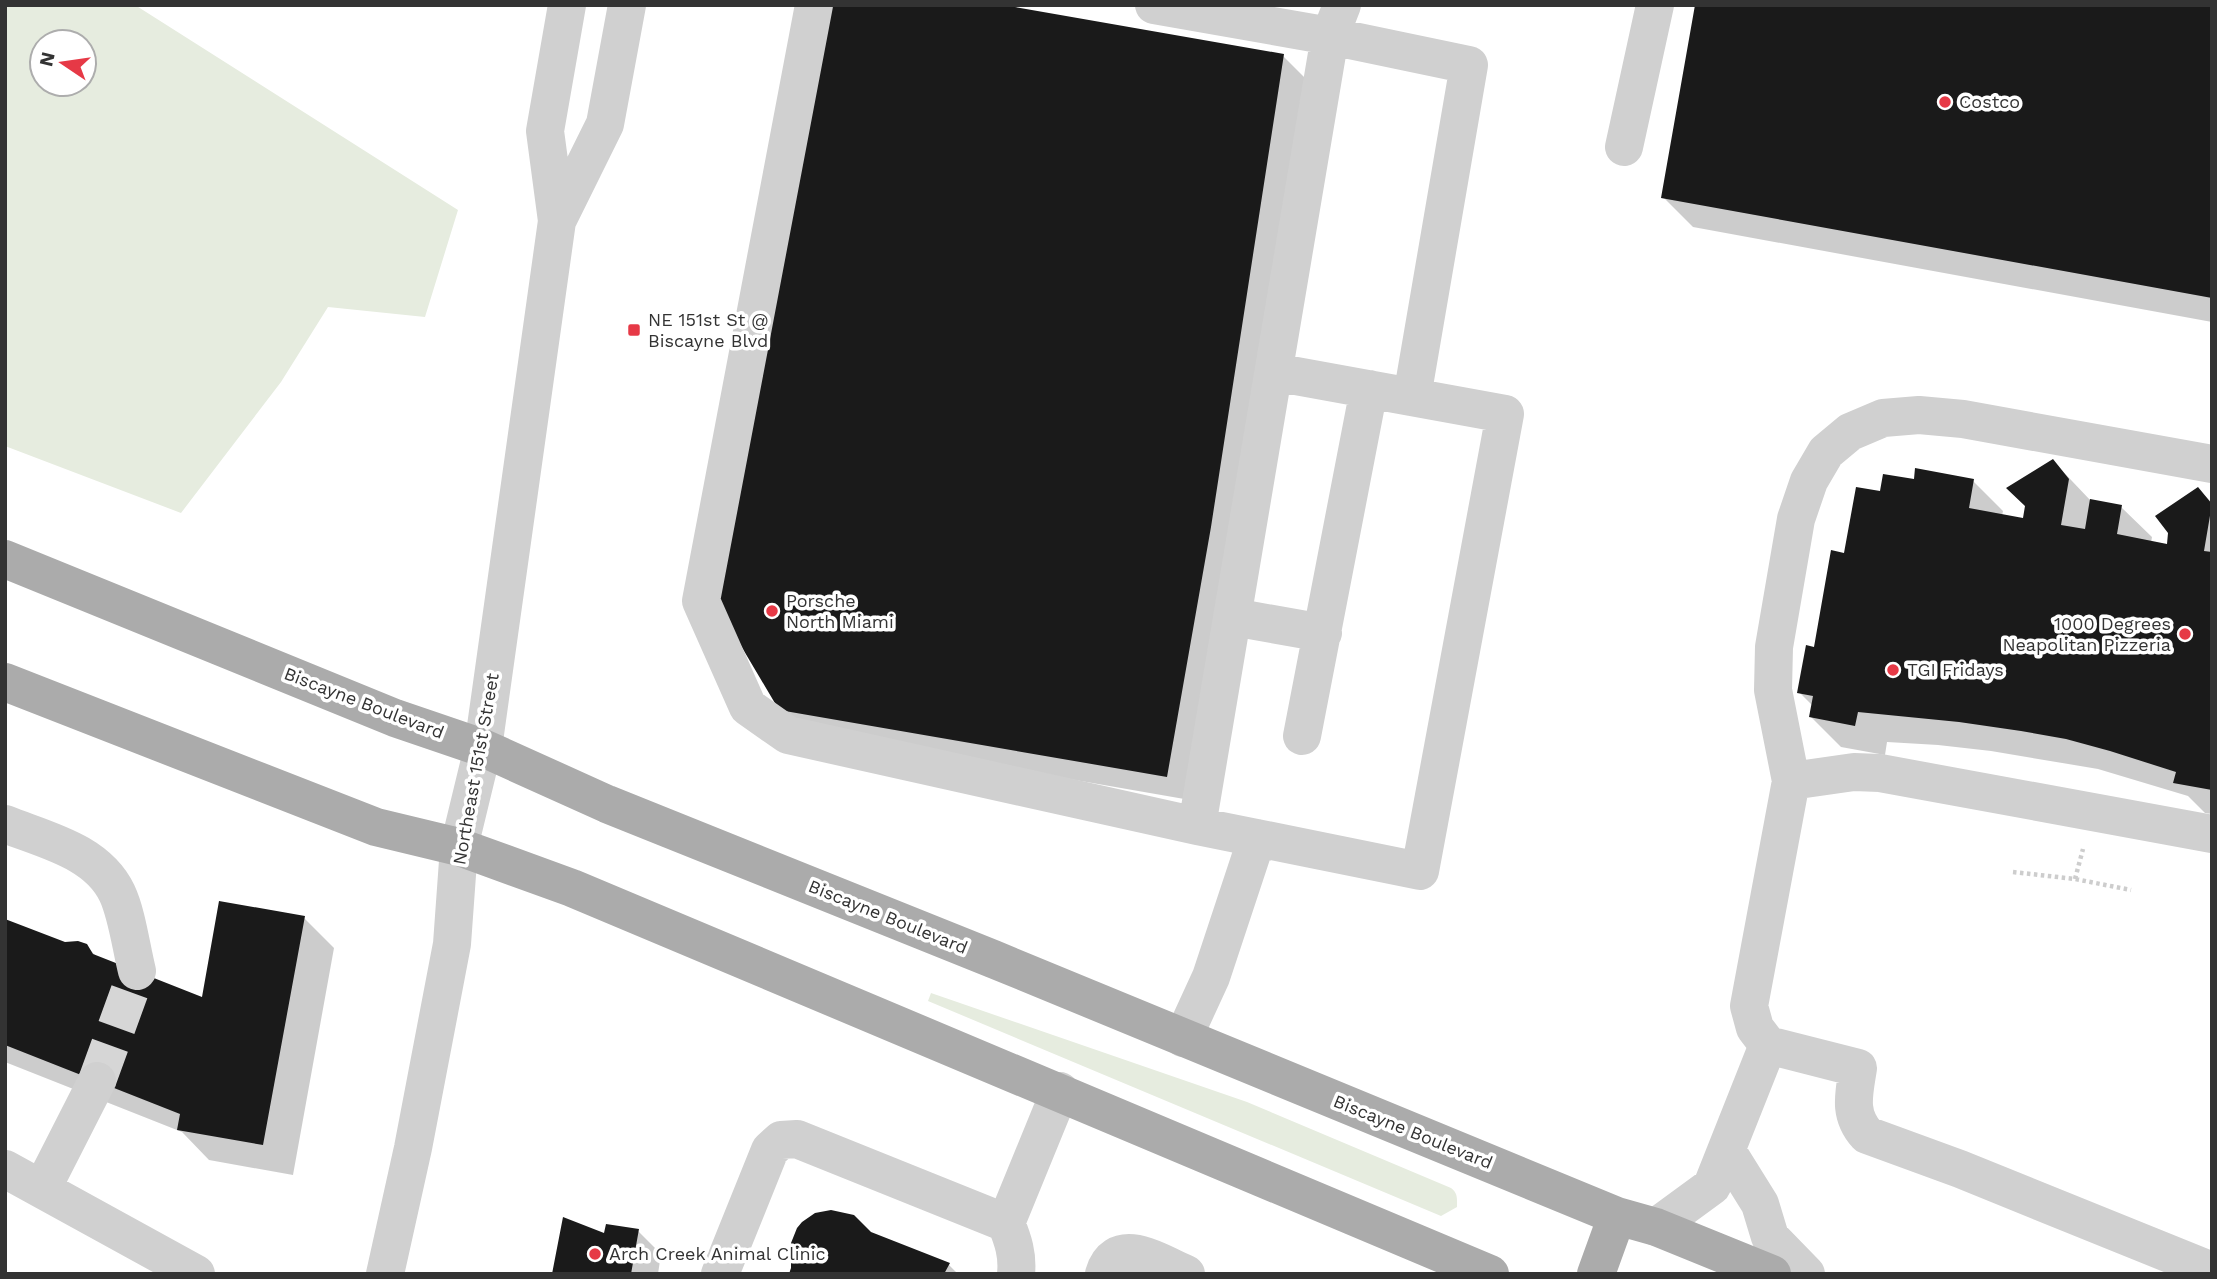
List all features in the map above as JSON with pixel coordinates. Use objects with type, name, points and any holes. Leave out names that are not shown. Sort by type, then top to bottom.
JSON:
[{"type":"main road","name":"Biscayne Boulevard","points":[[5,559],[395,718],[483,748],[607,804],[1617,1216],[1656,1227],[1772,1274]]},
{"type":"main road","points":[[5,682],[376,827],[459,847],[572,888],[1490,1274]]},
{"type":"main road","points":[[1596,1274],[1617,1216]]},
{"type":"street","name":"Northeast 151st Street","points":[[384,1274],[413,1148],[452,944],[459,847],[483,748],[557,220],[545,131],[567,5]]},
{"type":"street","name":"Northeast 151st Street","points":[[557,220],[605,124],[627,5]]},
{"type":"street","points":[[814,5],[701,601],[748,707],[788,735],[1197,826],[1420,871],[1505,414],[1274,372]]},
{"type":"street","points":[[1154,5],[1336,21],[1469,65],[1412,397]]},
{"type":"street","points":[[1624,147],[1655,5]]},
{"type":"street","points":[[1197,826],[1336,21]]},
{"type":"street","points":[[1302,736],[1368,389]]},
{"type":"street","points":[[2212,464],[1963,419],[1930,416],[1883,418],[1850,432],[1826,452],[1808,481],[1796,519],[1777,634],[1773,690],[1791,781],[1749,1006],[1755,1028],[1768,1045],[1858,1068],[1853,1109],[1857,1125],[1867,1135],[2212,1271]]},
{"type":"street","points":[[1233,617],[1323,633]]},
{"type":"street","points":[[1791,781],[1854,772],[1880,773],[2212,834]]},
{"type":"street","points":[[5,824],[77,853],[101,870],[118,894],[137,971]]},
{"type":"street","points":[[1183,1038],[1212,977],[1257,838]]},
{"type":"street","points":[[1656,1227],[1712,1186],[1768,1045]]},
{"type":"street","points":[[42,1189],[97,1081]]},
{"type":"street","points":[[1016,1274],[1014,1242],[1006,1223],[1060,1091]]},
{"type":"street","points":[[720,1274],[770,1150],[781,1140],[797,1139],[1006,1223]]},
{"type":"street","points":[[1727,1151],[1760,1203],[1770,1237],[1806,1274]]},
{"type":"street","points":[[5,1169],[196,1274]]},
{"type":"street","points":[[1104,1274],[1107,1265],[1117,1254],[1129,1251],[1186,1274]]},
{"type":"path","points":[[2075,879],[2085,838]]},
{"type":"path","points":[[2013,872],[2075,879],[2131,890]]},
{"type":"shaded area","points":[[5,5],[135,5],[458,210],[425,317],[328,307],[281,382],[181,513],[5,446]]},
{"type":"shaded area","points":[[931,993],[1247,1102],[1451,1188],[1456,1194],[1457,1207],[1441,1216],[928,1001]]},
{"type":"building","points":[[832,5],[1003,5],[1284,54],[1211,527],[1167,777],[779,710],[718,607]]},
{"type":"building","name":"Costco","points":[[1695,5],[2212,5],[2212,298],[1661,198]]},
{"type":"building","points":[[2053,459],[2069,479],[2061,525],[2085,529],[2090,499],[2122,505],[2117,534],[2167,544],[2168,533],[2155,516],[2198,487],[2212,504],[2204,551],[2212,552],[2212,790],[2173,783],[2176,772],[2066,739],[1959,722],[1858,712],[1855,726],[1809,717],[1813,696],[1797,693],[1806,645],[1814,647],[1831,550],[1844,553],[1856,487],[1880,491],[1883,474],[1914,479],[1915,468],[1974,479],[1969,508],[2023,518],[2025,506],[2006,488]]},
{"type":"building","points":[[219,901],[305,916],[263,1145],[177,1130],[180,1114],[5,1045],[5,919],[65,942],[78,941],[87,944],[93,954],[202,997]]},
{"type":"building","points":[[831,1210],[854,1215],[871,1232],[950,1263],[944,1274],[789,1274],[791,1243],[797,1228],[815,1213]]},
{"type":"building","name":"Arch Creek Animal Clinic","points":[[563,1217],[604,1233],[606,1224],[639,1229],[631,1274],[552,1274]]},
{"type":"tunnel","points":[[97,1081],[137,971]]},
{"type":"place","name":"Costco","points":[[1945,102]]},
{"type":"place","name":"NE 151st St @ Biscayne Blvd","points":[[634,330]]},
{"type":"place","name":"Porsche North Miami","points":[[772,611]]},
{"type":"place","name":"1000 Degrees Neapolitan Pizzeria","points":[[2185,634]]},
{"type":"place","name":"TGI Fridays","points":[[1893,670]]},
{"type":"place","name":"Arch Creek Animal Clinic","points":[[595,1254]]}]
